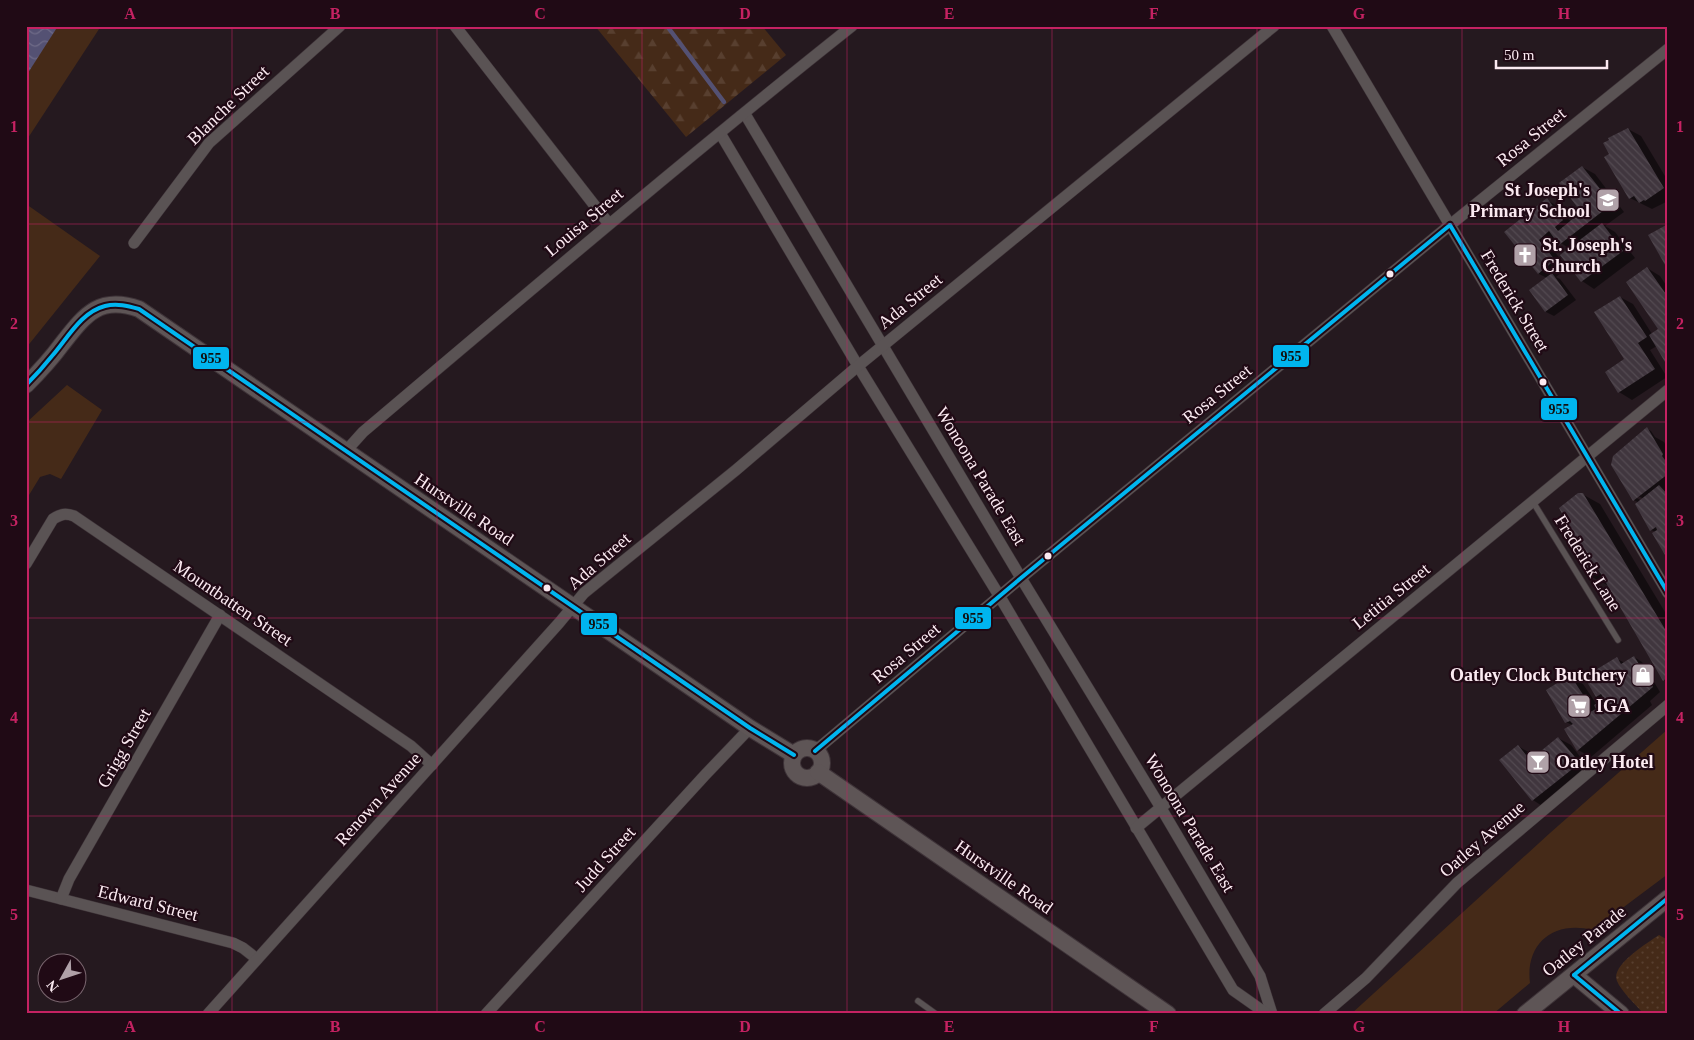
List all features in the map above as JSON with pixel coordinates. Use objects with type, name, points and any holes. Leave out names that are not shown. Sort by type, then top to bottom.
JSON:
[{"type":"main road","name":"Hurstville Road","points":[[26,386],[41,371],[90,311],[110,304],[126,304],[139,309],[750,728],[794,755]]},
{"type":"main road","points":[[801,749],[815,751],[821,759],[818,772],[810,778],[796,774],[792,765],[794,755],[801,749]]},
{"type":"main road","name":"Hurstville Road","points":[[818,772],[1168,1014]]},
{"type":"main road","name":"Oatley Parade","points":[[1525,1014],[1668,898]]},
{"type":"main road","points":[[1574,975],[1621,1014]]},
{"type":"street","name":"Blanche Street","points":[[134,243],[209,143],[340,26]]},
{"type":"street","points":[[455,26],[608,224]]},
{"type":"street","name":"Louisa Street","points":[[345,452],[363,432],[608,224],[852,26]]},
{"type":"street","name":"Ada Street","points":[[573,607],[584,593],[1274,26]]},
{"type":"street","name":"Frederick Street","points":[[1332,26],[1668,593]]},
{"type":"street","name":"Rosa Street","points":[[815,751],[1021,578],[1450,225],[1668,49]]},
{"type":"street","name":"Wonoona Parade East","points":[[745,114],[1260,976],[1272,1014]]},
{"type":"street","points":[[720,133],[858,366],[1000,597],[1233,990],[1267,1014]]},
{"type":"street","name":"Letitia Street","points":[[1136,828],[1668,390]]},
{"type":"street","name":"Mountbatten Street","points":[[26,564],[49,524],[59,515],[66,513],[74,516],[411,746],[432,765]]},
{"type":"street","name":"Renown Avenue","points":[[208,1014],[573,607]]},
{"type":"street","name":"Grigg Street","points":[[61,899],[69,880],[220,615]]},
{"type":"street","name":"Oatley Avenue","points":[[1326,1012],[1366,978],[1457,883],[1668,704]]},
{"type":"street","name":"Judd Street","points":[[486,1014],[750,728]]},
{"type":"street","name":"Edward Street","points":[[26,890],[233,943],[258,959]]},
{"type":"lane","name":"Frederick Lane","points":[[1533,502],[1618,640]]},
{"type":"lane","points":[[918,1001],[936,1014]]},
{"type":"green space","points":[[26,26],[101,26],[26,141]]},
{"type":"green space","points":[[595,26],[762,26],[786,55],[686,137]]},
{"type":"green space","points":[[26,204],[100,256],[26,348]]},
{"type":"green space","points":[[67,385],[102,410],[61,479],[50,474],[40,477],[26,500],[26,423]]},
{"type":"green space","points":[[1668,729],[1668,874],[1593,930],[1566,928],[1545,938],[1537,946],[1532,956],[1530,983],[1493,1014],[1351,1014],[1550,833]]},
{"type":"green space","points":[[1659,935],[1668,940],[1668,1014],[1644,1014],[1622,989],[1616,975],[1625,961],[1639,948]]},
{"type":"water","points":[[26,26],[58,26],[26,76]]},
{"type":"building","points":[[1628,128],[1664,188],[1639,203],[1634,196],[1629,199],[1604,157],[1609,154],[1603,143],[1609,140],[1608,138]]},
{"type":"building","points":[[1582,166],[1612,204],[1559,245],[1549,231],[1539,240],[1555,260],[1538,274],[1504,232],[1547,198],[1563,220],[1555,227],[1558,231],[1581,212],[1559,183]]},
{"type":"building","points":[[1602,223],[1623,251],[1581,282],[1560,255]]},
{"type":"building","points":[[1668,224],[1668,270],[1648,235]]},
{"type":"building","points":[[1647,267],[1668,297],[1668,360],[1665,362],[1649,335],[1658,329],[1626,282]]},
{"type":"building","points":[[1552,273],[1568,295],[1545,312],[1529,290]]},
{"type":"building","points":[[1620,296],[1647,337],[1638,343],[1655,369],[1618,393],[1605,372],[1624,359],[1594,312]]},
{"type":"building","points":[[1647,427],[1668,464],[1668,474],[1633,501],[1611,465],[1613,456]]},
{"type":"building","points":[[1659,485],[1668,495],[1668,560],[1652,533],[1657,530],[1656,527],[1650,531],[1635,504]]},
{"type":"building","points":[[1578,493],[1583,493],[1668,634],[1668,677],[1663,681],[1598,569],[1590,577],[1575,552],[1581,549],[1559,508]]},
{"type":"building","points":[[1634,656],[1653,687],[1577,751],[1564,729],[1573,724],[1570,721],[1565,723],[1546,690],[1570,675],[1588,702],[1583,705],[1588,713],[1596,709],[1594,705],[1604,699],[1601,694],[1596,697],[1584,677],[1617,657],[1621,664]]},
{"type":"building","points":[[1558,737],[1580,763],[1532,801],[1499,760],[1518,745],[1530,760]]},
{"type":"waterway","points":[[667,26],[724,102]]},
{"type":"transit line","name":"955","points":[[1450,225],[1668,593]]},
{"type":"transit line","name":"955","points":[[815,751],[1021,578],[1450,225]]},
{"type":"transit line","name":"955","points":[[26,385],[75,327],[96,309],[109,305],[122,305],[139,309],[750,728],[794,755]]},
{"type":"transit line","name":"955","points":[[1574,975],[1668,898]]},
{"type":"transit line","name":"955","points":[[1574,975],[1621,1014]]},
{"type":"place","name":"St Joseph's Primary School","points":[[1608,200]]},
{"type":"place","name":"St. Joseph's Church","points":[[1525,255]]},
{"type":"place","name":"Oatley Clock Butchery","points":[[1643,675]]},
{"type":"place","name":"IGA","points":[[1579,706]]},
{"type":"place","name":"Oatley Hotel","points":[[1538,762]]}]
